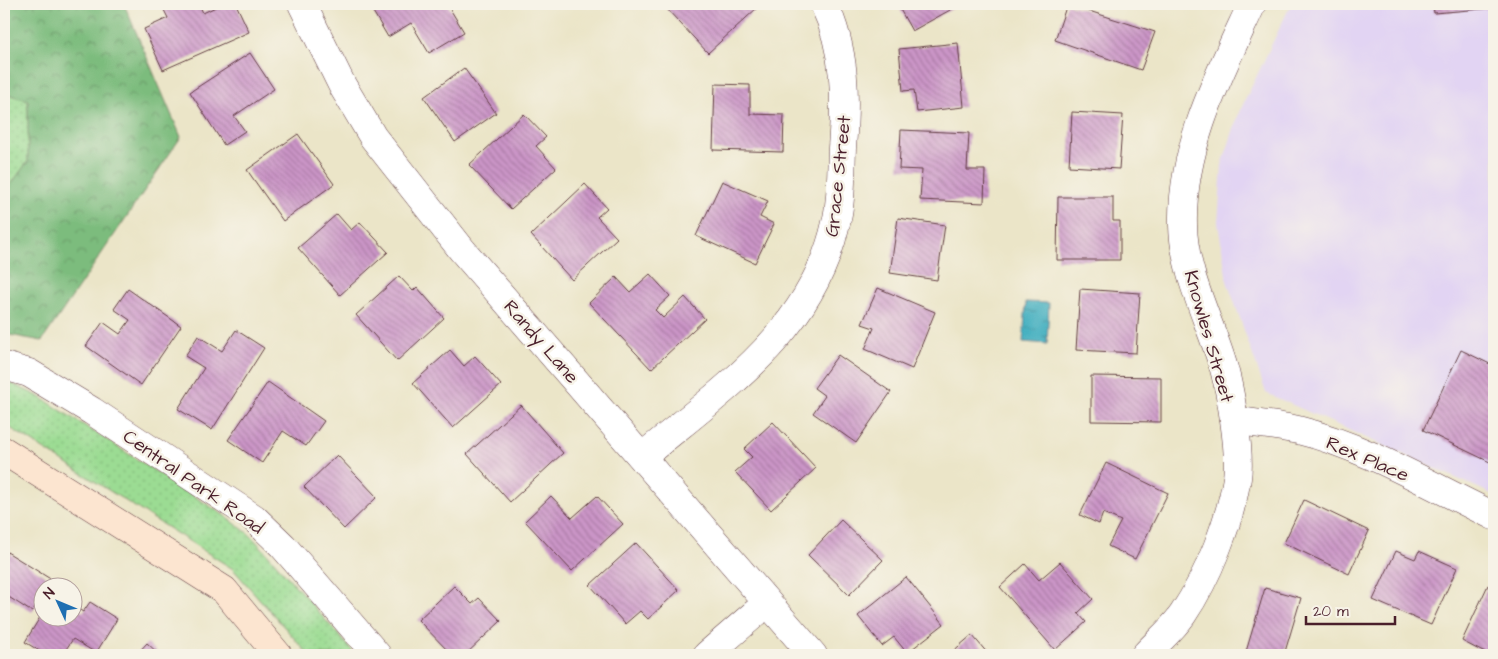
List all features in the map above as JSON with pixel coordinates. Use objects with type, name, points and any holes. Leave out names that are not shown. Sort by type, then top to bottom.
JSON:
[{"type":"street","name":"Randy Lane","points":[[302,4],[342,85],[373,137],[462,250],[643,456],[813,655]]},
{"type":"street","name":"Grace Street","points":[[643,456],[746,370],[784,331],[807,300],[828,253],[837,221],[845,114],[844,65],[835,27],[824,4]]},
{"type":"street","name":"Knowles Street","points":[[1145,655],[1183,614],[1215,556],[1237,477],[1234,420],[1223,364],[1190,273],[1183,226],[1185,179],[1197,132],[1222,68],[1252,4]]},
{"type":"street","name":"Central Park Road","points":[[4,366],[29,373],[84,406],[254,518],[283,546],[377,655]]},
{"type":"street","name":"Rex Place","points":[[1234,420],[1297,430],[1323,438],[1363,453],[1494,516]]},
{"type":"street","points":[[4,451],[224,590],[278,655]]},
{"type":"street","points":[[708,655],[767,603]]},
{"type":"shaded area","points":[[1291,4],[1494,4],[1494,495],[1266,393],[1227,281],[1218,223],[1222,165],[1239,113]]},
{"type":"green space","points":[[4,4],[124,4],[181,137],[42,341],[4,334],[4,194],[28,161],[28,100],[4,93]]},
{"type":"green space","points":[[4,93],[28,100],[29,161],[4,194]]},
{"type":"green space","points":[[4,380],[40,397],[225,516],[249,534],[356,655],[309,655],[233,569],[4,424]]},
{"type":"water","points":[[1026,302],[1049,303],[1047,344],[1023,342]]},
{"type":"building","points":[[161,4],[199,4],[203,13],[222,4],[236,4],[249,32],[163,70],[144,29],[168,18]]},
{"type":"building","points":[[447,4],[464,32],[429,53],[411,23],[388,37],[369,5]]},
{"type":"building","points":[[669,4],[755,4],[758,7],[708,53],[665,7]]},
{"type":"building","points":[[897,4],[961,4],[912,31]]},
{"type":"building","points":[[1067,4],[1155,32],[1141,70],[1055,40]]},
{"type":"building","points":[[1433,4],[1494,4],[1494,8],[1434,13]]},
{"type":"building","points":[[958,43],[964,107],[917,112],[914,90],[903,91],[899,49]]},
{"type":"building","points":[[250,53],[274,89],[234,116],[245,131],[224,145],[190,92]]},
{"type":"building","points":[[464,68],[496,113],[455,142],[424,97]]},
{"type":"building","points":[[715,84],[750,85],[750,114],[784,115],[783,152],[713,150]]},
{"type":"building","points":[[1072,112],[1123,115],[1119,169],[1069,166]]},
{"type":"building","points":[[524,114],[546,137],[536,146],[556,168],[511,209],[469,165]]},
{"type":"building","points":[[901,130],[969,133],[967,170],[985,170],[984,203],[920,200],[922,170],[899,169]]},
{"type":"building","points":[[298,134],[334,184],[283,221],[247,170]]},
{"type":"building","points":[[722,181],[768,201],[760,217],[774,224],[755,263],[696,236]]},
{"type":"building","points":[[585,184],[607,208],[597,217],[617,238],[572,280],[531,235]]},
{"type":"building","points":[[1058,197],[1113,197],[1113,221],[1120,221],[1120,260],[1057,260]]},
{"type":"building","points":[[337,214],[351,230],[360,222],[388,252],[340,295],[298,248]]},
{"type":"building","points":[[898,218],[945,225],[937,280],[890,273]]},
{"type":"building","points":[[650,274],[670,296],[655,310],[663,318],[685,297],[705,319],[651,369],[589,303],[616,277],[630,292]]},
{"type":"building","points":[[399,276],[413,291],[417,287],[444,318],[397,361],[356,315]]},
{"type":"building","points":[[878,288],[935,312],[912,369],[865,349],[874,328],[862,324]]},
{"type":"building","points":[[128,289],[181,326],[141,385],[86,346],[103,322],[120,334],[130,320],[114,309]]},
{"type":"building","points":[[1080,289],[1140,293],[1136,353],[1076,350]]},
{"type":"building","points":[[236,330],[264,348],[212,430],[178,409],[204,368],[185,356],[198,336],[222,351]]},
{"type":"building","points":[[450,350],[464,366],[475,356],[501,385],[453,428],[413,383]]},
{"type":"building","points":[[1461,350],[1494,366],[1494,464],[1423,430]]},
{"type":"building","points":[[838,355],[891,392],[856,443],[813,413],[825,396],[814,388]]},
{"type":"building","points":[[1091,376],[1161,377],[1161,422],[1091,421]]},
{"type":"building","points":[[268,382],[324,421],[306,446],[283,431],[262,463],[228,440]]},
{"type":"building","points":[[521,405],[563,453],[510,502],[467,454]]},
{"type":"building","points":[[773,422],[816,468],[771,510],[735,472],[752,457],[744,449]]},
{"type":"building","points":[[337,455],[377,497],[344,529],[304,487]]},
{"type":"building","points":[[1106,463],[1168,493],[1135,559],[1108,546],[1121,521],[1103,513],[1099,524],[1080,515]]},
{"type":"building","points":[[551,496],[572,518],[597,496],[623,524],[572,571],[525,521]]},
{"type":"building","points":[[1304,500],[1369,531],[1349,574],[1284,543]]},
{"type":"building","points":[[841,520],[883,560],[849,595],[808,555]]},
{"type":"building","points":[[636,543],[679,590],[648,619],[640,611],[625,624],[590,585]]},
{"type":"building","points":[[1396,551],[1415,559],[1419,551],[1457,568],[1431,625],[1373,600]]},
{"type":"building","points":[[7,552],[46,576],[32,576],[32,612],[4,594],[4,558]]},
{"type":"building","points":[[1060,562],[1093,599],[1078,613],[1086,622],[1055,650],[1000,587],[1025,564],[1039,580]]},
{"type":"building","points":[[906,577],[944,624],[907,653],[894,637],[882,646],[858,616]]},
{"type":"building","points":[[1488,585],[1494,588],[1494,655],[1484,655],[1485,653],[1462,641]]},
{"type":"building","points":[[454,586],[472,604],[479,598],[501,621],[465,655],[452,655],[418,620]]},
{"type":"building","points":[[1265,588],[1301,598],[1284,655],[1245,655]]},
{"type":"building","points":[[90,602],[117,619],[96,653],[73,639],[62,655],[46,655],[25,642],[35,626],[82,626],[83,612]]},
{"type":"building","points":[[972,635],[989,655],[955,655],[952,652]]},
{"type":"building","points":[[147,643],[160,655],[136,655]]}]
